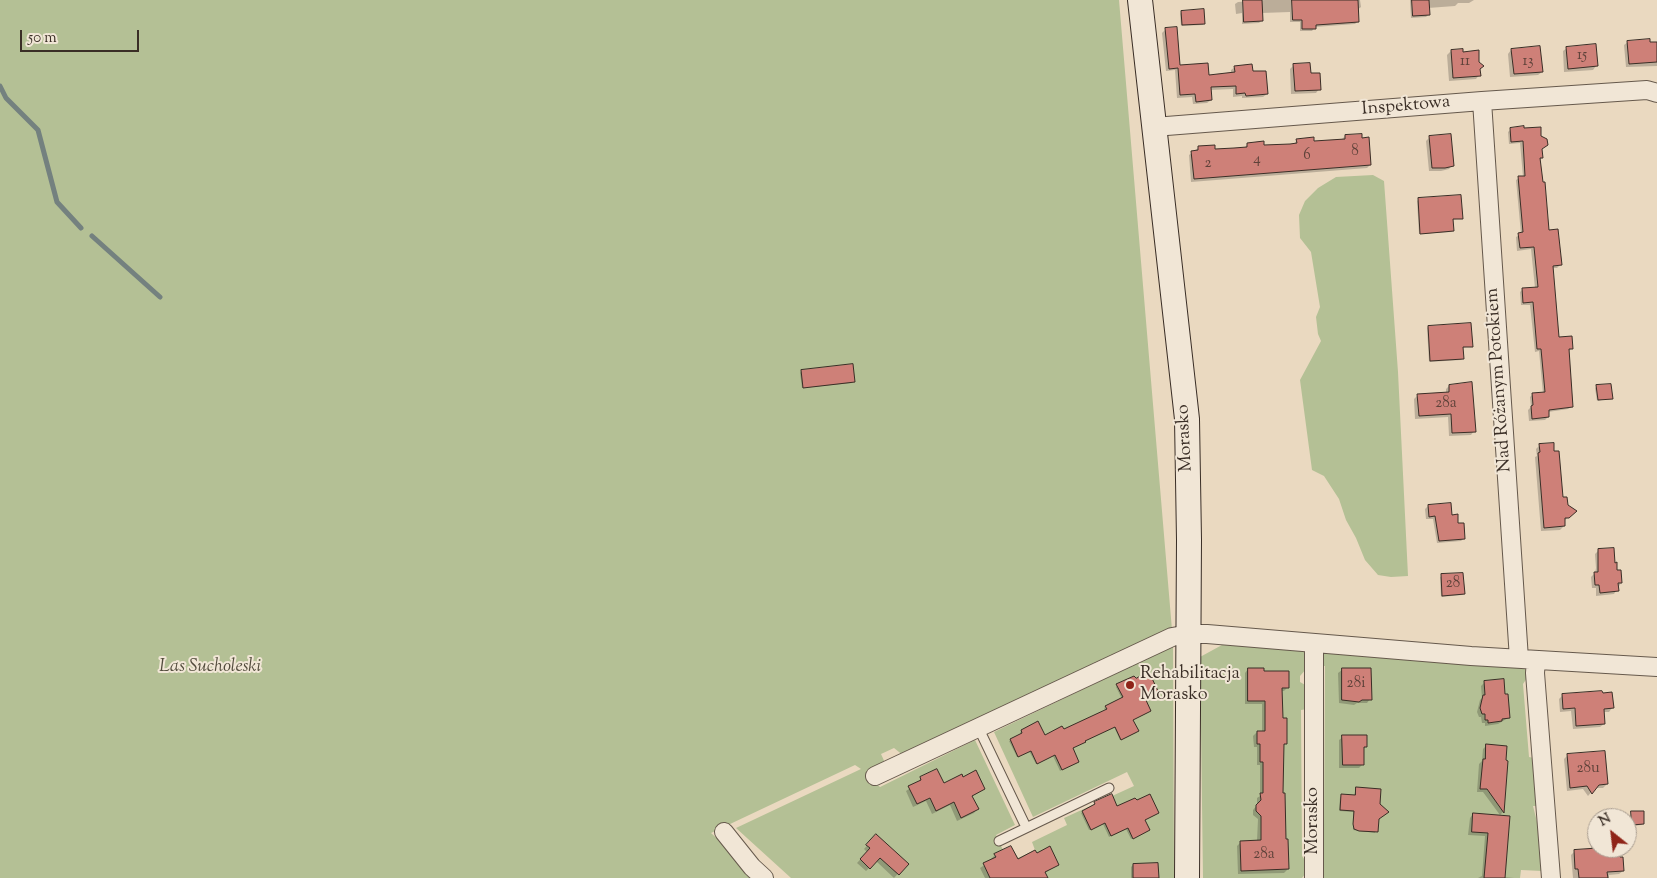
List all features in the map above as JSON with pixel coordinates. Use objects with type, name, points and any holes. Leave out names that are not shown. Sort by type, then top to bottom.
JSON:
[{"type":"street","name":"Morasko","points":[[1140,0],[1187,418],[1189,497],[1187,878]]},
{"type":"street","name":"Inspektowa","points":[[1154,127],[1482,100],[1647,90],[1657,93]]},
{"type":"street","name":"Nad Różanym Potokiem","points":[[1482,100],[1528,659]]},
{"type":"street","points":[[875,776],[1172,637],[1189,634],[1657,667]]},
{"type":"street","name":"Morasko","points":[[1314,644],[1314,878]]},
{"type":"street","points":[[1528,659],[1535,673],[1551,878]]},
{"type":"street","points":[[724,832],[752,867],[764,878]]},
{"type":"lane","points":[[978,729],[1026,827]]},
{"type":"lane","points":[[999,841],[1109,788]]},
{"type":"green space","name":"Las Sucholeski","points":[[0,0],[1119,0],[1172,630],[904,756],[894,748],[881,754],[886,765],[866,774],[880,787],[975,740],[1015,825],[996,835],[1003,850],[1011,846],[1018,858],[1035,850],[1032,842],[1067,825],[1064,818],[1134,786],[1127,772],[1033,817],[994,732],[1173,646],[1174,878],[791,878],[736,828],[861,769],[855,765],[711,833],[760,878],[0,878]]},
{"type":"green space","points":[[1373,175],[1384,181],[1398,372],[1408,576],[1391,577],[1378,575],[1365,560],[1346,520],[1339,499],[1324,476],[1312,470],[1300,380],[1321,341],[1318,334],[1316,317],[1320,307],[1311,252],[1300,238],[1299,215],[1305,201],[1318,188],[1336,177]]},
{"type":"green space","points":[[1222,645],[1304,648],[1307,651],[1307,668],[1300,676],[1300,682],[1307,686],[1307,709],[1301,710],[1302,856],[1307,869],[1302,878],[1203,878],[1200,657]]},
{"type":"green space","points":[[1321,652],[1522,667],[1527,671],[1527,678],[1523,684],[1529,757],[1534,758],[1538,806],[1533,806],[1539,830],[1542,871],[1521,870],[1520,878],[1320,878],[1318,828],[1324,826],[1325,666],[1319,666]]},
{"type":"building","points":[[1243,0],[1262,0],[1263,21],[1244,22]]},
{"type":"building","points":[[1292,0],[1358,0],[1359,22],[1316,25],[1316,29],[1302,29],[1302,20],[1293,20]]},
{"type":"building","points":[[1412,0],[1429,0],[1430,15],[1413,16]]},
{"type":"building","points":[[1204,9],[1205,24],[1182,25],[1181,11]]},
{"type":"building","points":[[1177,27],[1180,65],[1208,63],[1209,75],[1235,72],[1234,66],[1252,64],[1253,71],[1266,71],[1268,94],[1246,96],[1245,93],[1236,94],[1236,86],[1211,87],[1212,100],[1196,102],[1195,94],[1180,95],[1178,68],[1169,69],[1165,28]]},
{"type":"building","points":[[1650,39],[1650,42],[1657,42],[1657,62],[1629,64],[1627,41]]},
{"type":"building","points":[[1596,44],[1598,66],[1568,69],[1566,47]]},
{"type":"building","points":[[1540,46],[1543,72],[1514,74],[1511,49]]},
{"type":"building","points":[[1463,49],[1463,52],[1479,50],[1479,62],[1484,66],[1480,69],[1481,76],[1453,78],[1451,50]]},
{"type":"building","points":[[1310,63],[1311,73],[1320,73],[1321,90],[1295,91],[1293,64]]},
{"type":"building","points":[[1524,126],[1524,128],[1541,127],[1541,136],[1547,139],[1548,145],[1542,149],[1543,158],[1540,158],[1543,182],[1545,182],[1549,230],[1558,229],[1562,265],[1553,266],[1559,337],[1572,336],[1573,349],[1569,349],[1573,407],[1549,410],[1549,417],[1532,419],[1532,393],[1545,392],[1541,349],[1537,349],[1533,302],[1523,303],[1522,288],[1538,287],[1534,247],[1520,248],[1518,233],[1523,232],[1518,176],[1525,176],[1523,141],[1511,142],[1510,128]]},
{"type":"building","points":[[1362,134],[1362,138],[1369,137],[1371,165],[1194,179],[1191,151],[1198,150],[1198,146],[1215,145],[1215,149],[1234,148],[1247,147],[1247,143],[1264,141],[1264,145],[1290,144],[1297,143],[1296,139],[1314,137],[1314,141],[1345,139],[1345,135]]},
{"type":"building","points":[[1451,134],[1454,166],[1432,168],[1429,136]]},
{"type":"building","points":[[1461,195],[1463,219],[1453,219],[1454,231],[1420,234],[1418,198]]},
{"type":"building","points":[[1471,323],[1473,347],[1463,347],[1464,359],[1430,361],[1428,326]]},
{"type":"building","points":[[853,364],[855,382],[803,388],[801,370]]},
{"type":"building","points":[[1472,382],[1476,432],[1452,433],[1451,414],[1419,416],[1417,394],[1449,392],[1449,385]]},
{"type":"building","points":[[1611,384],[1613,399],[1598,400],[1596,385]]},
{"type":"building","points":[[1554,443],[1554,451],[1559,451],[1563,497],[1567,497],[1568,505],[1577,511],[1569,518],[1565,518],[1565,526],[1544,528],[1538,453],[1540,452],[1539,444]]},
{"type":"building","points":[[1451,503],[1452,515],[1458,514],[1458,523],[1464,523],[1465,539],[1439,541],[1435,516],[1429,517],[1428,505]]},
{"type":"building","points":[[1614,548],[1615,563],[1617,562],[1617,570],[1621,570],[1622,583],[1618,583],[1619,591],[1600,593],[1599,585],[1595,585],[1594,572],[1598,572],[1598,549]]},
{"type":"building","points":[[1463,573],[1465,594],[1442,596],[1441,574]]},
{"type":"building","points":[[1248,668],[1264,668],[1264,671],[1289,671],[1289,688],[1282,688],[1283,718],[1287,718],[1287,744],[1284,744],[1283,793],[1285,793],[1289,869],[1241,871],[1240,841],[1261,840],[1261,816],[1256,811],[1256,805],[1261,800],[1260,793],[1263,793],[1263,762],[1260,762],[1260,744],[1257,744],[1257,731],[1265,731],[1265,701],[1248,701]]},
{"type":"building","points":[[1342,668],[1371,668],[1372,700],[1362,700],[1359,702],[1342,700]]},
{"type":"building","points":[[1149,672],[1158,691],[1145,698],[1151,711],[1133,720],[1139,731],[1121,740],[1115,727],[1085,741],[1073,748],[1079,762],[1062,770],[1055,755],[1037,764],[1031,751],[1018,757],[1010,739],[1022,733],[1021,730],[1038,721],[1045,735],[1062,726],[1064,729],[1107,709],[1105,706],[1123,697],[1116,684]]},
{"type":"building","points":[[1504,679],[1505,694],[1508,694],[1510,718],[1488,723],[1488,720],[1485,720],[1485,714],[1482,714],[1480,708],[1483,695],[1485,695],[1484,681]]},
{"type":"building","points":[[1602,691],[1603,693],[1612,692],[1614,708],[1604,709],[1605,724],[1576,726],[1575,708],[1563,709],[1562,694]]},
{"type":"building","points":[[1342,735],[1367,735],[1367,747],[1364,747],[1364,765],[1343,765]]},
{"type":"building","points":[[1486,744],[1507,746],[1506,760],[1508,761],[1504,813],[1487,789],[1480,789]]},
{"type":"building","points":[[1605,751],[1608,784],[1599,785],[1592,794],[1587,786],[1570,788],[1567,754]]},
{"type":"building","points":[[937,769],[944,783],[962,774],[963,777],[976,770],[985,789],[972,796],[979,809],[961,818],[954,802],[936,811],[930,798],[917,804],[908,786],[921,780],[920,777]]},
{"type":"building","points":[[1356,787],[1381,789],[1380,804],[1389,812],[1379,819],[1378,832],[1354,829],[1354,811],[1340,810],[1341,794],[1355,795]]},
{"type":"building","points":[[1112,794],[1117,806],[1150,794],[1159,813],[1145,820],[1150,830],[1133,839],[1128,828],[1111,836],[1105,823],[1091,830],[1082,811],[1095,804],[1094,802]]},
{"type":"building","points":[[1637,811],[1644,811],[1644,824],[1637,825]]},
{"type":"building","points":[[1473,813],[1510,816],[1505,878],[1484,878],[1488,833],[1472,832]]},
{"type":"building","points":[[876,834],[909,864],[899,875],[880,858],[870,869],[860,859],[870,848],[866,845]]},
{"type":"building","points":[[1011,846],[1018,859],[1035,850],[1037,853],[1050,846],[1059,865],[1045,872],[1048,878],[990,878],[983,863],[996,857],[994,854]]},
{"type":"building","points":[[1587,849],[1587,858],[1623,858],[1624,871],[1607,872],[1608,878],[1579,878],[1578,869],[1575,869],[1574,850]]},
{"type":"building","points":[[1158,863],[1159,878],[1133,878],[1133,864]]},
{"type":"waterway","points":[[0,86],[6,98],[38,130],[57,202],[81,228]]},
{"type":"waterway","points":[[92,236],[160,297]]},
{"type":"place","name":"Rehabilitacja Morasko","points":[[1130,685]]}]
